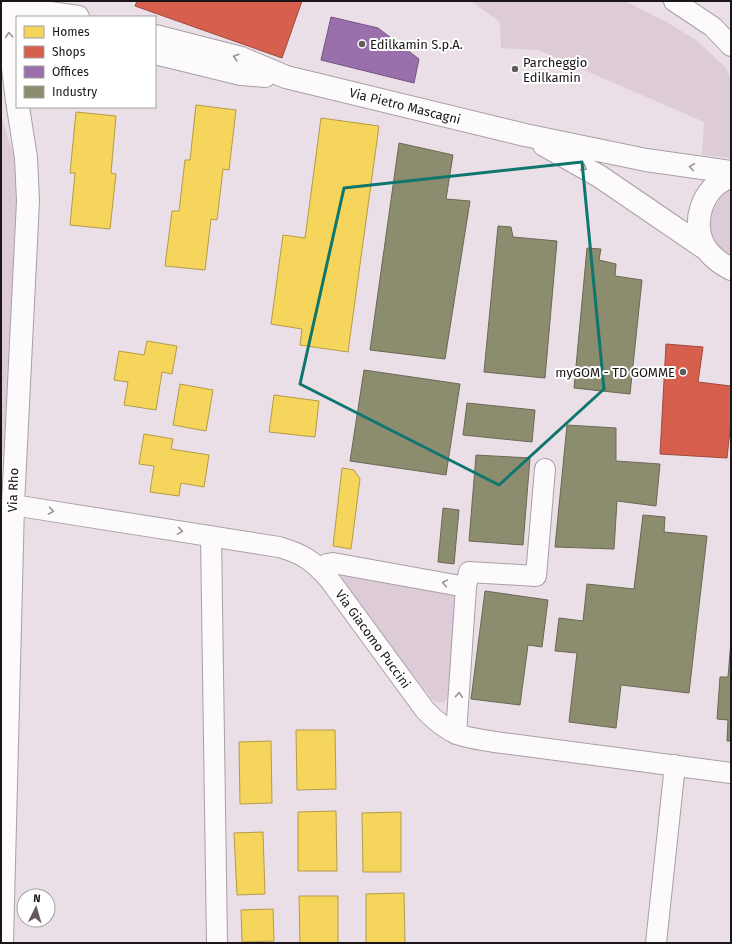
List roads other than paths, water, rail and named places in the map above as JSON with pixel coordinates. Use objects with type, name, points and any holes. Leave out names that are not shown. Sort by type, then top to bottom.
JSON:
[{"type":"main road","points":[[55,1],[80,16]]},
{"type":"main road","points":[[16,91],[8,7],[71,16]]},
{"type":"main road","name":"Via Pietro Mascagni","points":[[156,36],[241,58],[286,77],[525,135],[646,160],[731,172]]},
{"type":"main road","name":"Via Pietro Mascagni","points":[[160,52],[202,66],[241,74],[286,77]]},
{"type":"main road","name":"Via Rho","points":[[1,98],[26,158]]},
{"type":"main road","name":"Via Rho","points":[[2,943],[13,505],[28,201],[26,158],[18,108]]},
{"type":"main road","points":[[26,158],[33,108]]},
{"type":"main road","name":"Via Pietro Mascagni","points":[[525,135],[599,176],[706,249],[717,261],[731,269]]},
{"type":"main road","points":[[706,249],[700,234],[699,217],[703,201],[712,188],[731,176]]},
{"type":"street","points":[[674,1],[713,27],[731,46]]},
{"type":"street","points":[[616,143],[646,160]]},
{"type":"street","points":[[456,734],[466,587],[469,572],[536,576],[545,469]]},
{"type":"street","name":"Via Giacomo Puccini","points":[[13,505],[279,547],[300,553],[317,566],[329,579],[425,710],[437,722],[456,734],[495,742],[731,772]]},
{"type":"street","points":[[211,536],[217,943]]},
{"type":"street","points":[[317,566],[333,563],[466,587]]},
{"type":"street","points":[[656,943],[675,765]]},
{"type":"place","name":"Edilkamin S.p.A.","points":[[362,44]]},
{"type":"place","name":"Parcheggio Edilkamin","points":[[515,69]]},
{"type":"place","name":"myGOM - TD GOMME","points":[[683,372]]}]
